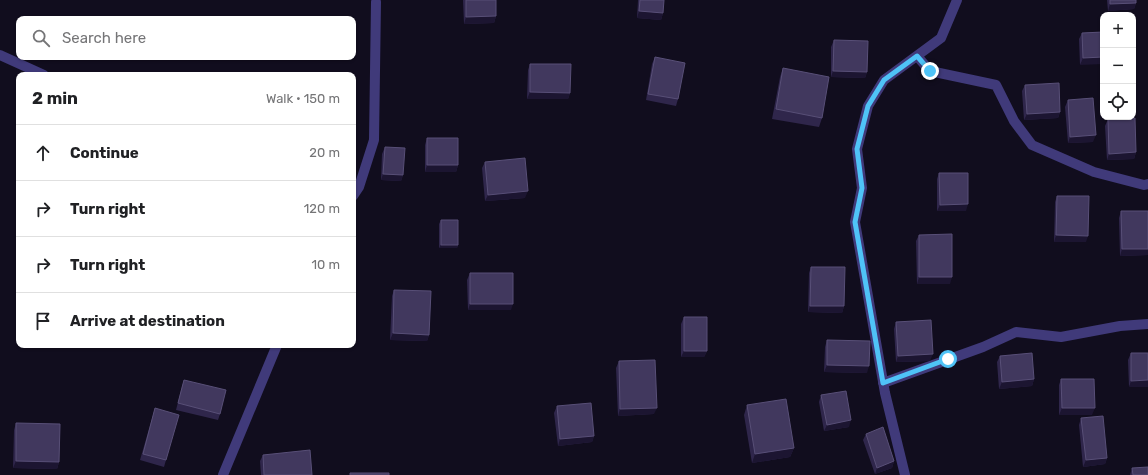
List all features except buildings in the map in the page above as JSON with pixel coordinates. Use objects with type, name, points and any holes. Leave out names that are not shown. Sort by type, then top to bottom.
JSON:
[{"type":"street","points":[[905,475],[883,383],[855,222],[862,188],[857,149],[868,106],[884,80],[941,38],[957,0]]},
{"type":"street","points":[[356,186],[374,140],[376,2]]},
{"type":"street","points":[[0,55],[37,72]]},
{"type":"street","points":[[917,56],[930,71],[996,85],[1014,121],[1032,145],[1094,172],[1144,185],[1148,184]]},
{"type":"street","points":[[883,383],[983,347],[1016,332],[1061,337],[1120,326],[1148,324]]},
{"type":"street","points":[[223,475],[276,348]]},
{"type":"route","points":[[930,71],[917,56],[884,80],[868,106],[857,149],[862,188],[855,222],[883,383],[948,359]]}]
